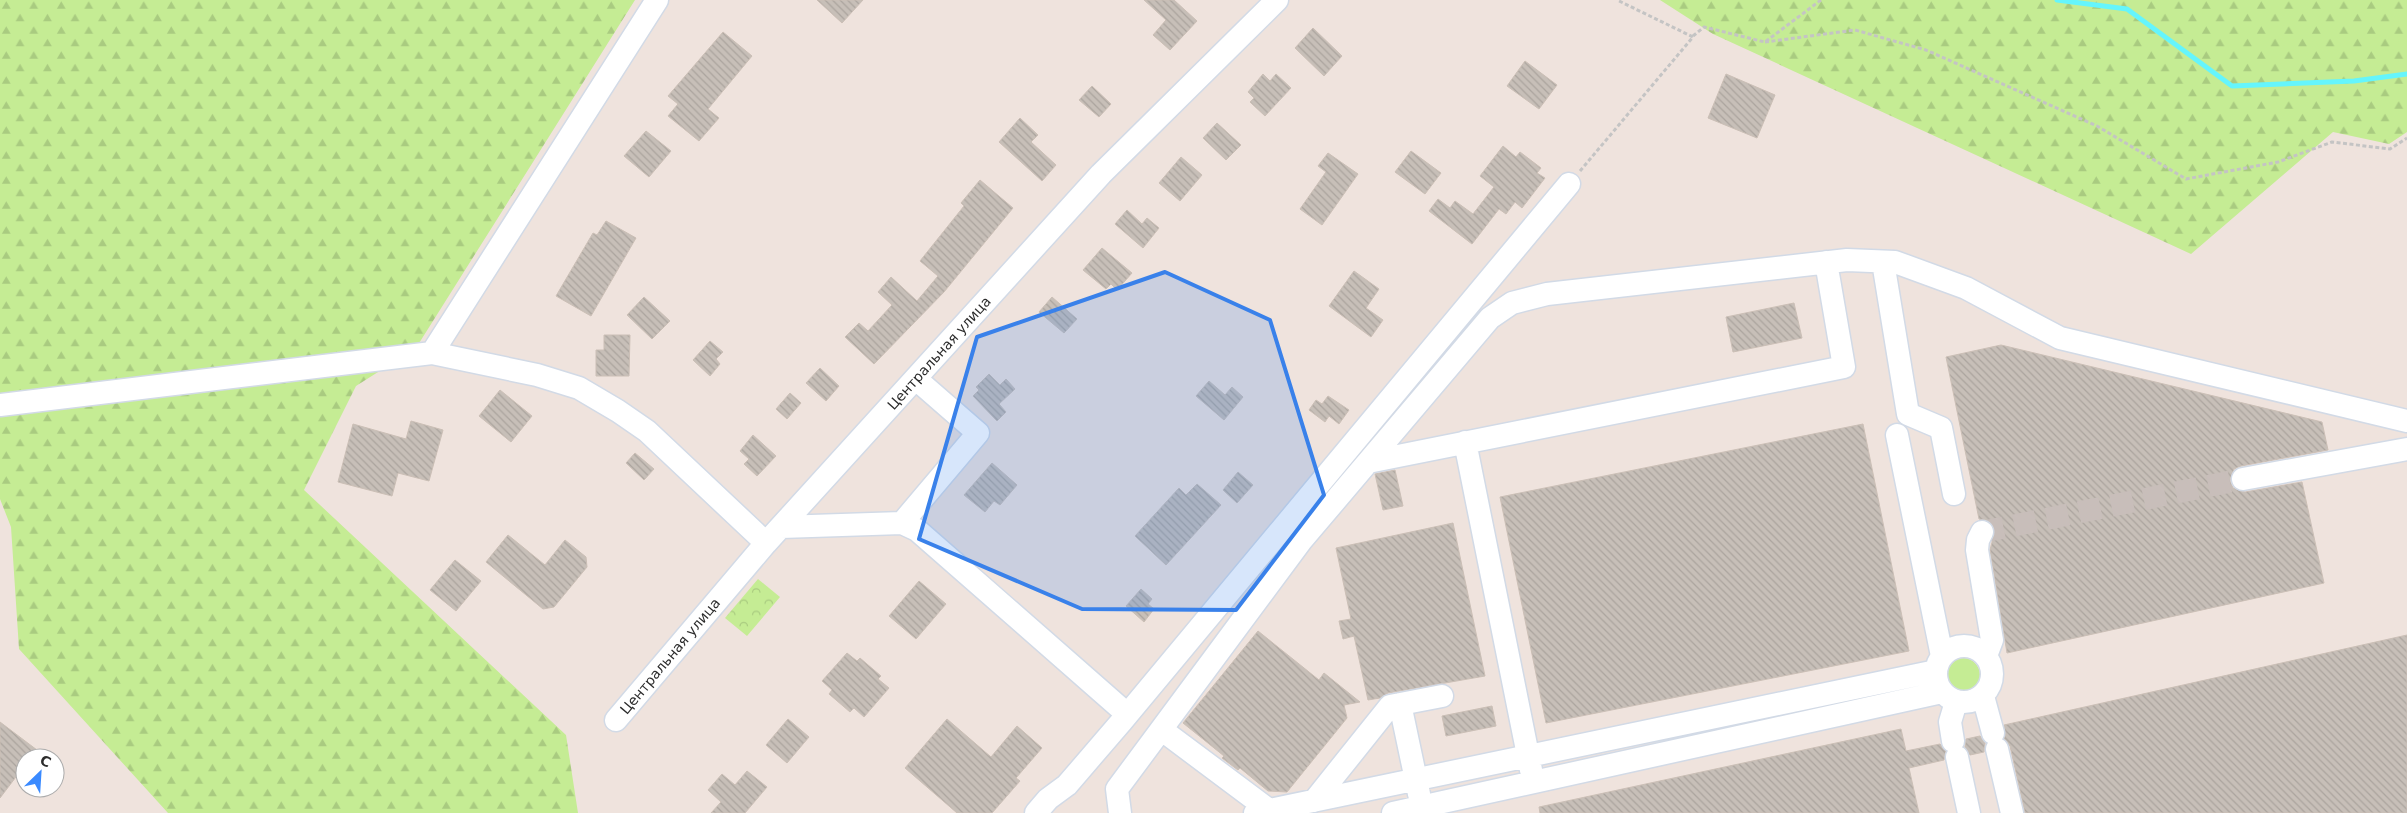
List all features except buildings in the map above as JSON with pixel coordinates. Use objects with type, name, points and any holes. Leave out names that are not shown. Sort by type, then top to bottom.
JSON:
[{"type":"street","points":[[432,353],[657,0]]},
{"type":"street","name":"Центральная улица","points":[[616,720],[774,535],[1102,174],[1277,0]]},
{"type":"street","points":[[1036,813],[1048,799],[1067,785],[1569,184]]},
{"type":"street","points":[[1120,813],[1117,789],[1301,541],[1490,318],[1512,303],[1547,294],[1826,262],[1847,260],[1895,262],[1966,288],[2060,338],[2407,421]]},
{"type":"street","points":[[1368,462],[1844,367],[1826,262]]},
{"type":"street","points":[[1883,262],[1908,414],[1942,428],[1954,494]]},
{"type":"street","points":[[0,404],[432,353],[537,375],[579,388],[618,411],[647,431],[774,535],[902,523],[917,530],[1127,714]]},
{"type":"street","points":[[902,523],[978,433],[916,379]]},
{"type":"street","points":[[1897,434],[1939,664]]},
{"type":"street","points":[[1465,442],[1534,782]]},
{"type":"street","points":[[2243,479],[2407,449]]},
{"type":"street","points":[[1982,532],[1978,540],[1977,550],[1992,640],[1986,656]]},
{"type":"street","points":[[1393,813],[1534,782],[1949,697],[1975,701],[1983,696],[1992,680],[1993,671],[1986,656],[1980,650],[1963,646],[1948,650],[1939,664],[1936,678],[1949,697],[1950,722],[1968,813]]},
{"type":"street","points":[[1162,730],[1262,812],[1939,664]]},
{"type":"street","points":[[1314,800],[1390,706],[1442,696]]},
{"type":"street","points":[[1983,696],[2012,813]]},
{"type":"street","points":[[1400,704],[1421,807]]},
{"type":"path","points":[[1617,0],[1693,37]]},
{"type":"path","points":[[1765,42],[1821,0]]},
{"type":"path","points":[[1569,184],[1693,37],[1704,27],[1765,42],[1855,30],[1926,50],[2097,126],[2186,179],[2278,162],[2332,142],[2390,149],[2407,138]]},
{"type":"highlighted area","points":[[1165,272],[1270,320],[1324,495],[1236,610],[1082,609],[919,539],[977,337]]},
{"type":"green space","points":[[0,0],[635,0],[416,348],[356,386],[304,490],[566,735],[578,813],[168,813],[19,649],[11,527],[0,499]]},
{"type":"green space","points":[[1660,0],[2407,0],[2407,132],[2389,144],[2333,132],[2191,254],[1713,34]]},
{"type":"green space","points":[[758,579],[780,597],[747,636],[725,618]]},
{"type":"green space","points":[[1963,658],[1975,663],[1980,675],[1975,687],[1963,692],[1951,687],[1946,675],[1951,663]]},
{"type":"waterway","points":[[2057,0],[2127,9],[2232,86],[2354,81],[2407,74]]},
{"type":"tunnel","points":[[1982,532],[2243,479]]}]
